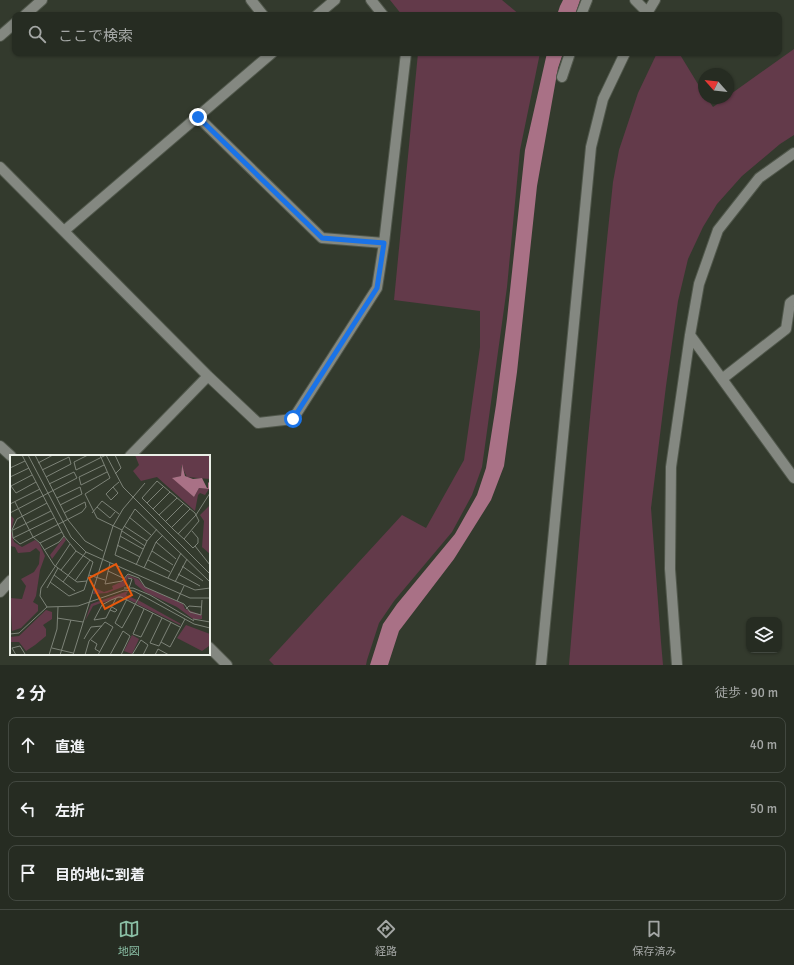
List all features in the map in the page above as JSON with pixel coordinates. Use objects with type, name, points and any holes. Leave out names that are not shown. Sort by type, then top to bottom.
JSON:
[{"type":"street","points":[[28,12],[42,0]]},
{"type":"street","points":[[251,0],[261,12]]},
{"type":"street","points":[[321,12],[335,0]]},
{"type":"street","points":[[371,0],[381,12]]},
{"type":"street","points":[[582,12],[587,0]]},
{"type":"street","points":[[635,0],[644,12]]},
{"type":"street","points":[[647,12],[655,0]]},
{"type":"street","points":[[0,36],[12,26]]},
{"type":"street","points":[[64,232],[269,56]]},
{"type":"street","points":[[0,167],[208,376],[258,423],[293,419],[377,288],[384,243],[406,56]]},
{"type":"street","points":[[562,78],[569,56]]},
{"type":"street","points":[[541,665],[591,147],[603,99],[624,56]]},
{"type":"street","points":[[198,117],[322,238],[384,243]]},
{"type":"street","points":[[677,665],[670,569],[671,467],[699,284],[718,230],[759,178],[794,153]]},
{"type":"street","points":[[722,380],[786,329],[790,303],[794,300]]},
{"type":"street","points":[[690,335],[794,478]]},
{"type":"street","points":[[131,455],[208,376]]},
{"type":"street","points":[[0,446],[10,455]]},
{"type":"street","points":[[0,592],[10,581]]},
{"type":"street","points":[[210,648],[227,665]]},
{"type":"shaded area","points":[[390,0],[502,0],[516,12],[400,12]]},
{"type":"shaded area","points":[[563,0],[580,0],[576,12],[558,12]]},
{"type":"shaded area","points":[[794,49],[794,135],[780,144],[742,176],[717,204],[703,227],[688,259],[678,301],[651,508],[663,665],[569,665],[605,259],[613,182],[619,150],[638,93],[656,56],[681,56],[698,84],[698,104],[711,104],[713,107],[717,104],[734,104],[734,92]]},
{"type":"shaded area","points":[[418,56],[539,56],[520,150],[507,287],[482,467],[472,495],[452,532],[394,601],[379,623],[366,665],[274,665],[269,660],[402,515],[426,528],[464,460],[480,347],[480,311],[394,300]]},
{"type":"shaded area","points":[[546,56],[562,56],[558,68],[537,186],[517,372],[504,466],[491,500],[454,559],[399,631],[388,665],[370,665],[383,624],[397,604],[455,534],[477,495],[486,468],[507,319],[525,150]]},
{"type":"route","points":[[198,117],[322,238],[384,243],[377,288],[293,419]]}]
